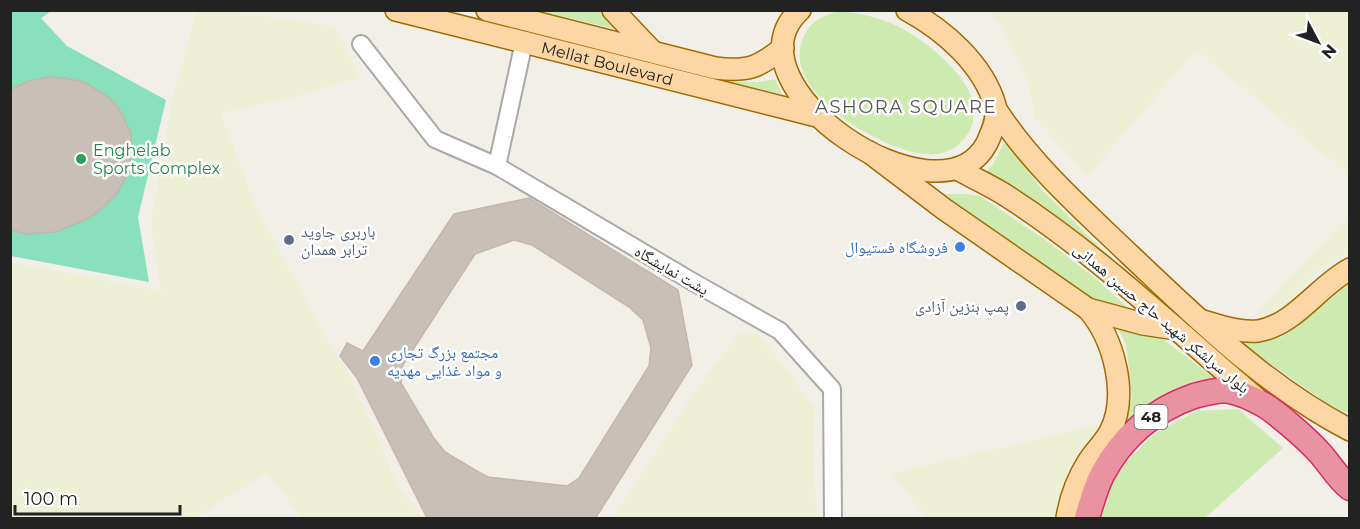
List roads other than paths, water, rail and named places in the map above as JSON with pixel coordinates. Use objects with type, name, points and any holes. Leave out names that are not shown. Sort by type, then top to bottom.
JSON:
[{"type":"highway","name":"48","points":[[1087,519],[1098,484],[1111,460],[1142,425],[1163,409],[1202,394],[1218,391],[1230,391],[1264,405]]},
{"type":"highway","name":"بلوار سرلشکر شهید حاج حسین همدانی","points":[[1264,405],[1317,449],[1340,480],[1350,488]]},
{"type":"highway","points":[[1317,449],[1350,465]]},
{"type":"main road","name":"Mellat Boulevard","points":[[396,10],[818,116]]},
{"type":"main road","name":"Mellat Boulevard","points":[[487,10],[715,68],[734,70],[752,69],[768,61],[789,22]]},
{"type":"main road","points":[[613,10],[653,51]]},
{"type":"main road","name":"بلوار سرلشکر شهید حاج حسین همدانی","points":[[909,11],[947,37],[965,55],[985,79],[997,111],[1046,174],[1196,317],[1246,361],[1299,401],[1350,430]]},
{"type":"main road","points":[[524,42],[528,21]]},
{"type":"main road","points":[[789,22],[785,67],[794,88],[818,116],[944,209],[1088,309],[1096,319],[1110,346],[1118,377],[1117,410],[1112,429],[1079,478],[1068,509],[1067,519]]},
{"type":"main road","points":[[869,152],[922,171],[939,172],[957,169],[984,147],[993,131],[997,111]]},
{"type":"main road","name":"بلوار سرلشکر شهید حاج حسین همدانی","points":[[957,169],[1000,192],[1048,225],[1117,279],[1264,405]]},
{"type":"main road","points":[[1196,317],[1223,327],[1244,331],[1258,331],[1271,327],[1287,318],[1328,283],[1350,269]]},
{"type":"main road","points":[[1088,309],[1143,324],[1176,329]]},
{"type":"street","points":[[497,166],[524,42]]},
{"type":"street","name":"پشت نمایشگاه","points":[[361,44],[435,139],[497,166],[780,332],[832,389],[833,519]]},
{"type":"place","name":"Enghelab Sports Complex","points":[[81,159]]},
{"type":"place","name":"باربری جاوید ترابر همدان","points":[[289,240]]},
{"type":"place","name":"فروشگاه فستیوال","points":[[960,247]]},
{"type":"place","name":"پمپ بنزین آزادی","points":[[1021,306]]},
{"type":"place","name":"مجتمع بزرگ تجاری و مواد غذایی مهدیه","points":[[375,361]]},
{"type":"district","name":"ASHORA SQUARE","points":[[906,107]]}]
